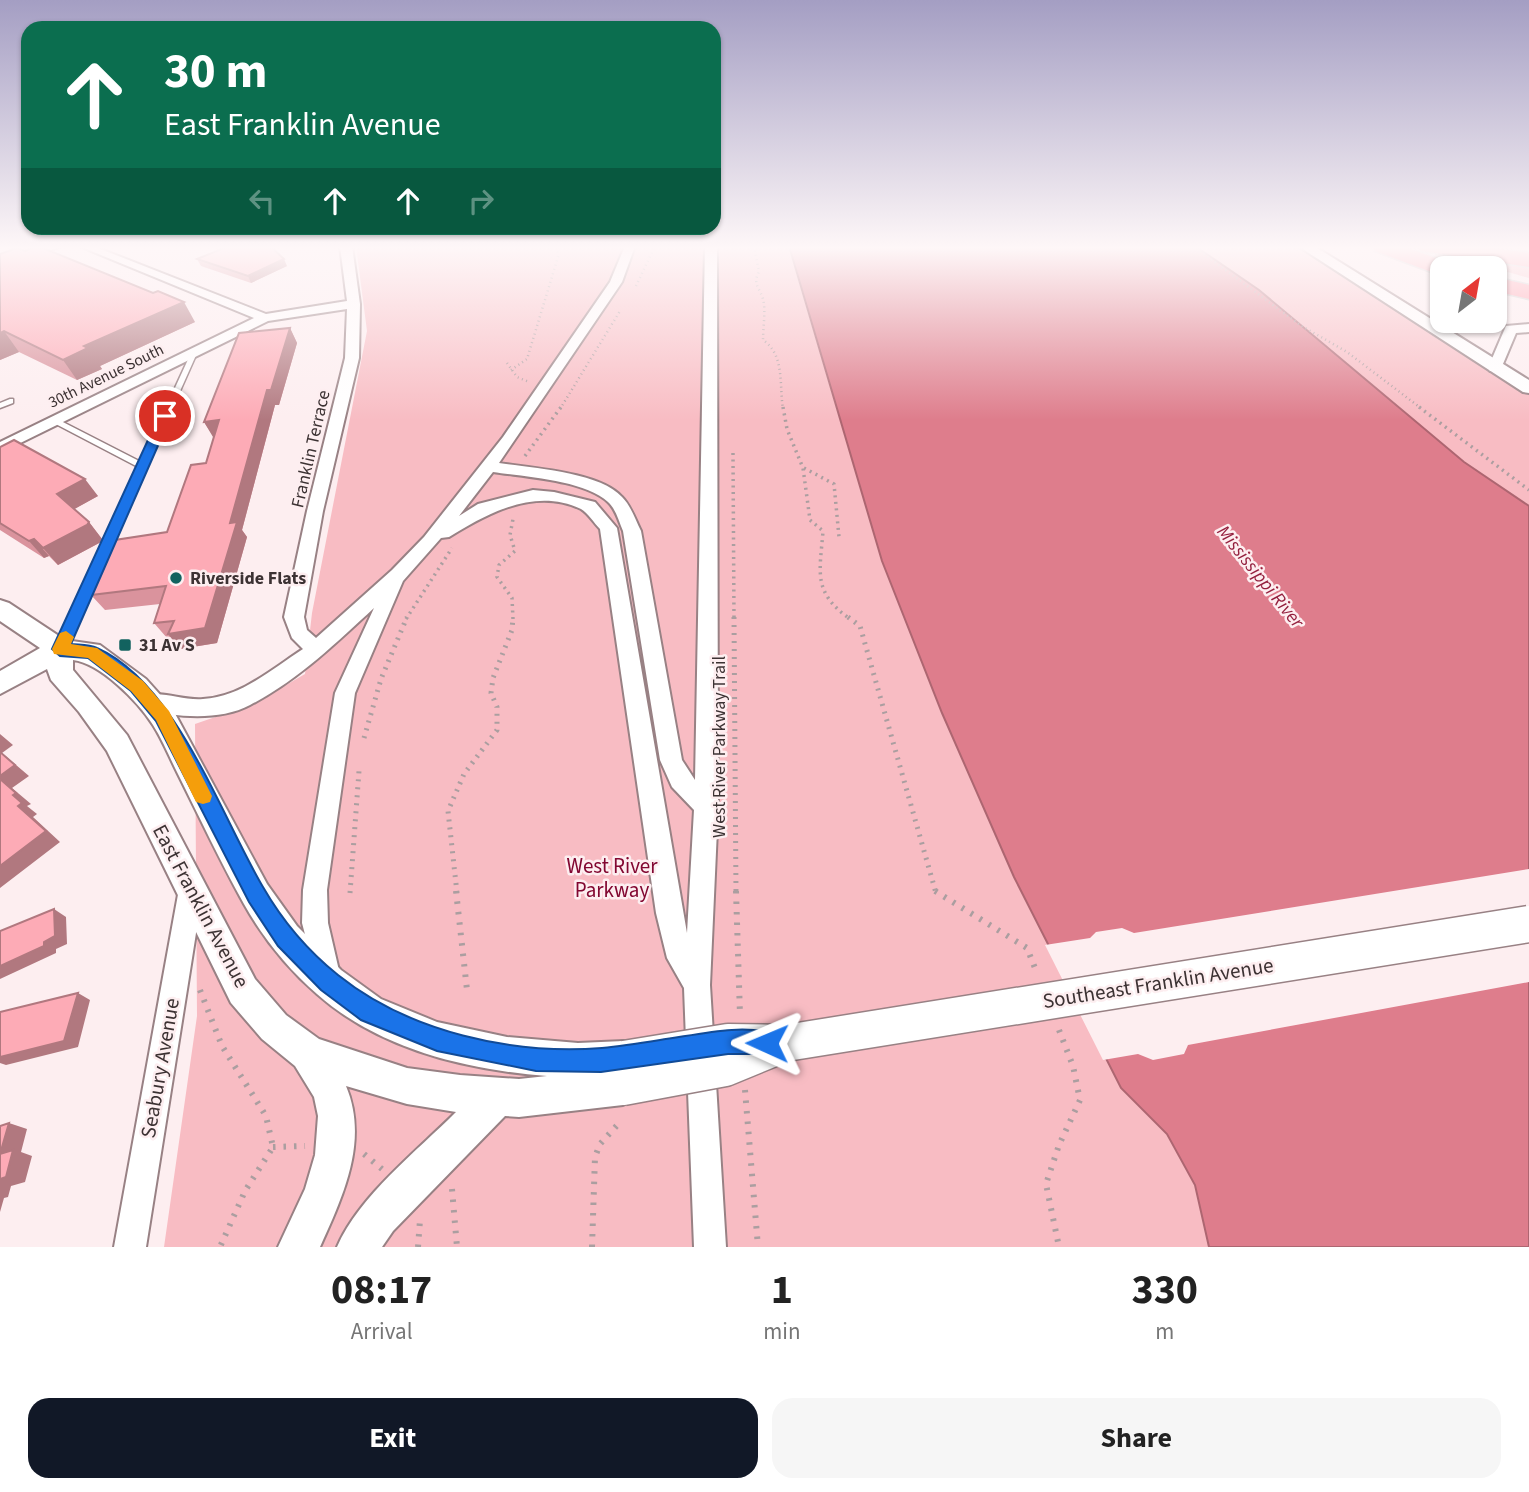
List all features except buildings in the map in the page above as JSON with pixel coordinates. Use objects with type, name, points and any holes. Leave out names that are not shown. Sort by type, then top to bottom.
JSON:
[{"type":"street","points":[[230,304],[265,318],[347,304]]},
{"type":"street","name":"Franklin Terrace","points":[[318,648],[303,641],[296,632],[294,617],[315,511],[352,358],[354,304]]},
{"type":"street","points":[[151,702],[181,708],[205,708],[242,700],[295,667],[318,648],[398,575],[430,541],[545,388],[601,304]]},
{"type":"street","points":[[710,304],[706,807],[697,985],[710,1247]]},
{"type":"street","points":[[1396,304],[1529,388]]},
{"type":"street","name":"30th Avenue South","points":[[0,448],[265,318]]},
{"type":"street","points":[[1495,368],[1511,329],[1523,328]]},
{"type":"street","points":[[488,466],[590,486],[612,496],[624,512],[632,531],[671,760],[680,780],[706,807]]},
{"type":"street","points":[[430,541],[484,508],[518,498],[554,497],[589,506],[608,528],[669,914],[680,958],[697,985]]},
{"type":"street","points":[[329,982],[315,923],[315,890],[345,693],[398,575]]},
{"type":"street","points":[[1,611],[60,649],[91,652],[117,668],[151,702],[162,716],[256,895],[285,938],[329,982],[369,1012],[437,1040],[536,1059],[623,1089]]},
{"type":"street","points":[[0,684],[60,649]]},
{"type":"street","name":"East Franklin Avenue","points":[[60,649],[60,673],[88,704],[117,743],[243,991],[274,1027],[308,1053],[407,1086],[519,1098],[623,1089]]},
{"type":"street","name":"Seabury Avenue","points":[[130,1247],[191,889]]},
{"type":"street","name":"Southeast Franklin Avenue","points":[[623,1089],[725,1068],[786,1043],[1529,924]]},
{"type":"street","points":[[299,1247],[325,1189],[335,1154],[336,1123],[332,1095],[308,1053]]},
{"type":"street","points":[[358,1247],[379,1217],[497,1097]]},
{"type":"lane","points":[[60,649],[194,353]]},
{"type":"lane","points":[[0,406],[10,401]]},
{"type":"lane","points":[[54,421],[143,467]]},
{"type":"path","points":[[511,370],[527,359],[544,304]]},
{"type":"path","points":[[514,471],[555,416],[625,304]]},
{"type":"path","points":[[763,304],[763,340],[773,347],[780,367],[779,387],[787,429],[803,468],[810,520],[823,531],[819,580],[833,607],[860,626],[935,892],[1027,948]]},
{"type":"path","points":[[1272,304],[1300,325],[1347,352],[1433,420],[1529,490]]},
{"type":"path","points":[[506,363],[517,377],[545,388]]},
{"type":"path","name":"West River Parkway Trail","points":[[733,442],[735,849],[740,1018]]},
{"type":"path","points":[[803,468],[834,484],[839,537]]},
{"type":"path","points":[[361,747],[381,679],[409,612],[484,508]]},
{"type":"path","points":[[467,990],[448,811],[464,774],[497,730],[497,707],[491,693],[493,678],[512,629],[513,610],[512,598],[497,577],[499,565],[516,551],[510,535]]},
{"type":"path","points":[[351,892],[360,761]]},
{"type":"path","points":[[181,944],[222,1046],[265,1116],[274,1147],[244,1191],[220,1247]]},
{"type":"path","points":[[1059,1247],[1046,1184],[1059,1145],[1080,1100],[1073,1066]]},
{"type":"path","points":[[745,1083],[758,1247]]},
{"type":"path","points":[[592,1247],[595,1157],[623,1089]]},
{"type":"path","points":[[452,1181],[457,1247]]},
{"type":"path","points":[[418,1247],[420,1217]]},
{"type":"green space","name":"West River Parkway","points":[[364,304],[805,304],[882,561],[942,713],[1014,877],[1121,1088],[1167,1134],[1195,1185],[1209,1247],[164,1247],[197,1016],[195,724],[253,704],[305,674],[312,613],[367,331]]},
{"type":"green space","points":[[1260,304],[1387,304],[1529,392],[1529,506],[1464,462]]},
{"type":"water","name":"Mississippi River","points":[[806,304],[1276,304],[1464,462],[1529,506],[1529,1247],[1209,1247],[1195,1185],[1167,1134],[1121,1088],[1014,877],[942,713],[882,561]]},
{"type":"pier","points":[[1529,869],[1529,982],[1188,1045],[1184,1054],[1153,1060],[1138,1054],[1103,1060],[1045,945],[1090,938],[1096,932],[1122,928],[1134,933]]},
{"type":"slow traffic","points":[[66,637],[60,649],[91,652],[117,668],[137,686],[162,716],[203,796]]},
{"type":"place","name":"Riverside Flats","points":[[176,578]]},
{"type":"place","name":"31 Av S","points":[[125,645]]},
{"type":"route","points":[[165,416],[60,649],[91,652],[117,668],[137,686],[162,716],[256,895],[285,938],[306,961],[369,1012],[437,1040],[507,1055],[578,1061],[624,1059],[728,1042],[767,1043]]}]
